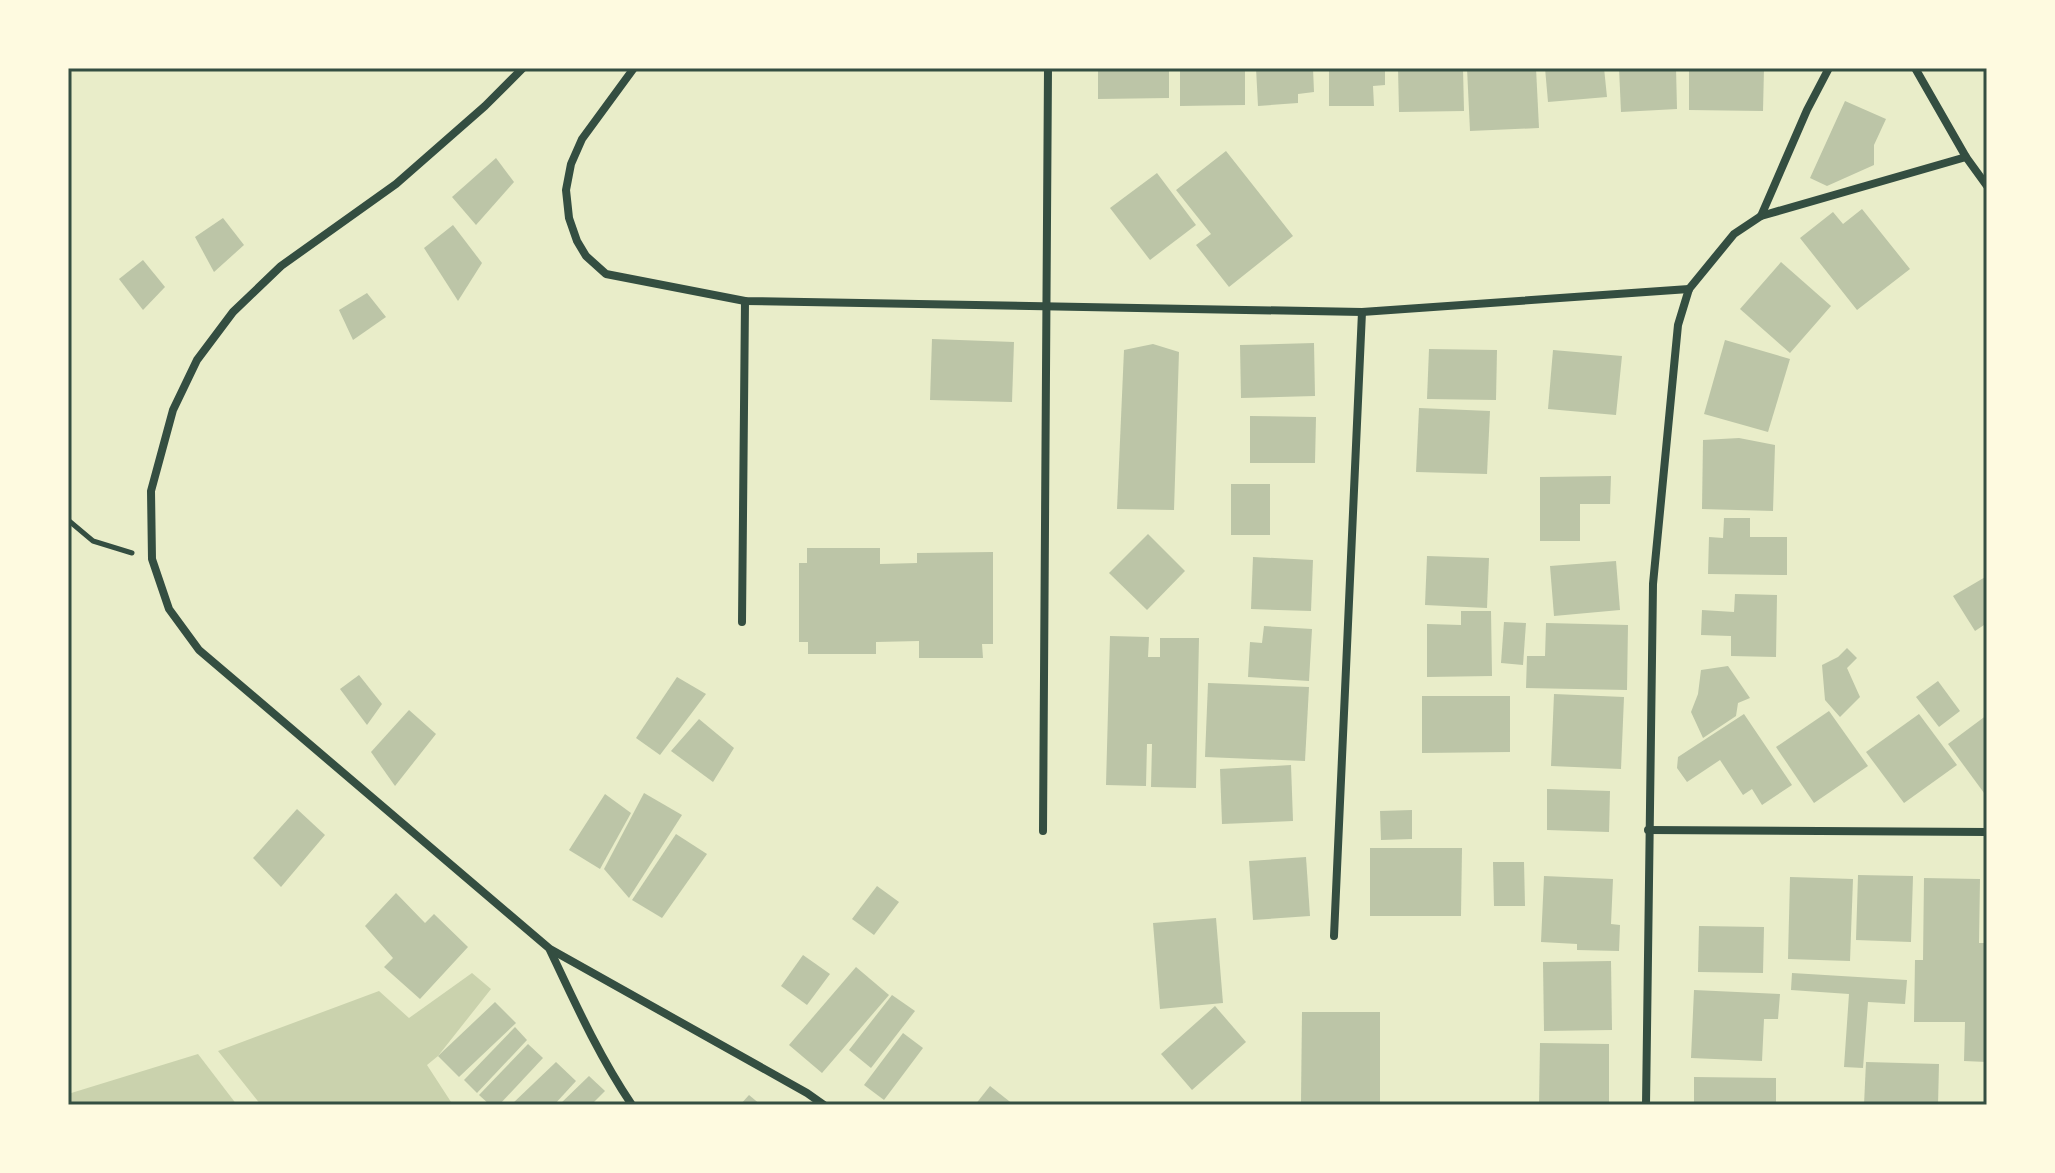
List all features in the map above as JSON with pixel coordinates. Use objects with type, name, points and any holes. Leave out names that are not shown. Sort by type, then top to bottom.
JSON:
[{"type":"street","points":[[523,68],[485,106],[396,184],[281,266],[233,312],[197,360],[173,410],[151,491],[152,559],[169,609],[199,650],[550,949],[824,1105]]},
{"type":"street","points":[[634,68],[582,139],[571,164],[566,190],[569,218],[577,241],[586,256],[606,274],[745,301],[1362,312],[1689,289]]},
{"type":"street","points":[[1043,831],[1048,68]]},
{"type":"street","points":[[1761,216],[1807,110],[1829,68]]},
{"type":"street","points":[[1915,68],[1966,157],[1987,186]]},
{"type":"street","points":[[1646,1105],[1653,584],[1678,325],[1689,289],[1734,234],[1761,216],[1966,157]]},
{"type":"street","points":[[742,622],[745,301]]},
{"type":"street","points":[[1334,936],[1362,312]]},
{"type":"street","points":[[1648,830],[1987,832]]},
{"type":"street","points":[[550,949],[590,1035],[632,1105]]},
{"type":"path","points":[[68,520],[93,541],[152,559]]},
{"type":"green space","points":[[472,973],[491,989],[438,1056],[427,1065],[453,1105],[261,1105],[218,1051],[379,991],[409,1018]]},
{"type":"green space","points":[[198,1054],[237,1105],[68,1105],[68,1094]]},
{"type":"building","points":[[1098,68],[1169,68],[1169,98],[1098,99]]},
{"type":"building","points":[[1180,68],[1245,68],[1245,105],[1180,106]]},
{"type":"building","points":[[1256,68],[1313,68],[1314,92],[1298,94],[1298,103],[1258,106]]},
{"type":"building","points":[[1329,68],[1385,68],[1385,85],[1373,86],[1374,106],[1329,106]]},
{"type":"building","points":[[1398,68],[1463,68],[1464,111],[1399,112]]},
{"type":"building","points":[[1467,68],[1536,68],[1539,128],[1470,131]]},
{"type":"building","points":[[1545,68],[1604,68],[1607,97],[1548,102]]},
{"type":"building","points":[[1619,68],[1676,68],[1677,109],[1621,112]]},
{"type":"building","points":[[1689,68],[1764,68],[1763,111],[1689,110]]},
{"type":"building","points":[[1845,101],[1886,119],[1874,145],[1874,165],[1827,186],[1810,178]]},
{"type":"building","points":[[1226,151],[1293,236],[1229,287],[1196,245],[1211,234],[1176,190]]},
{"type":"building","points":[[496,158],[514,182],[476,225],[452,197]]},
{"type":"building","points":[[1157,173],[1196,225],[1150,260],[1110,208]]},
{"type":"building","points":[[1862,209],[1910,269],[1857,310],[1800,238],[1833,212],[1843,224]]},
{"type":"building","points":[[223,218],[244,245],[214,272],[195,237]]},
{"type":"building","points":[[453,225],[482,263],[458,301],[424,248]]},
{"type":"building","points":[[143,260],[165,287],[143,310],[119,279]]},
{"type":"building","points":[[1781,262],[1831,306],[1790,353],[1740,309]]},
{"type":"building","points":[[367,293],[386,317],[353,340],[339,310]]},
{"type":"building","points":[[932,339],[1014,342],[1012,402],[930,400]]},
{"type":"building","points":[[1725,340],[1790,359],[1768,432],[1704,414]]},
{"type":"building","points":[[1314,343],[1315,396],[1241,398],[1240,345]]},
{"type":"building","points":[[1153,344],[1179,352],[1174,510],[1117,509],[1124,350]]},
{"type":"building","points":[[1429,349],[1497,350],[1496,400],[1427,399]]},
{"type":"building","points":[[1553,350],[1622,356],[1616,415],[1548,409]]},
{"type":"building","points":[[1419,408],[1490,411],[1487,474],[1416,472]]},
{"type":"building","points":[[1250,416],[1316,417],[1315,463],[1250,463]]},
{"type":"building","points":[[1739,438],[1775,445],[1773,511],[1702,509],[1703,440]]},
{"type":"building","points":[[1611,476],[1610,504],[1580,504],[1580,541],[1540,541],[1540,477]]},
{"type":"building","points":[[1231,484],[1270,484],[1270,535],[1231,535]]},
{"type":"building","points":[[1724,518],[1750,518],[1750,537],[1787,537],[1787,575],[1708,574],[1709,537],[1723,538]]},
{"type":"building","points":[[1148,534],[1185,571],[1147,610],[1109,573]]},
{"type":"building","points":[[807,548],[880,548],[880,564],[917,563],[917,553],[993,552],[993,644],[982,644],[983,658],[919,658],[919,641],[876,642],[876,654],[808,654],[808,642],[799,642],[799,563],[807,563]]},
{"type":"building","points":[[1427,556],[1489,558],[1487,608],[1425,605]]},
{"type":"building","points":[[1253,557],[1313,560],[1311,611],[1251,609]]},
{"type":"building","points":[[1616,561],[1620,610],[1554,616],[1550,566]]},
{"type":"building","points":[[1987,576],[1987,623],[1975,631],[1953,596]]},
{"type":"building","points":[[1735,594],[1777,595],[1776,657],[1731,656],[1731,636],[1701,635],[1702,610],[1734,612]]},
{"type":"building","points":[[1461,611],[1491,611],[1492,676],[1427,677],[1427,624],[1461,625]]},
{"type":"building","points":[[1504,622],[1526,623],[1523,665],[1501,663]]},
{"type":"building","points":[[1546,623],[1628,625],[1627,690],[1526,688],[1527,656],[1545,656]]},
{"type":"building","points":[[1264,626],[1312,629],[1309,681],[1248,677],[1250,642],[1262,643]]},
{"type":"building","points":[[1110,636],[1149,637],[1148,657],[1160,657],[1160,638],[1199,638],[1196,788],[1151,787],[1152,744],[1147,744],[1146,786],[1106,785]]},
{"type":"building","points":[[1847,648],[1857,658],[1847,668],[1860,697],[1840,717],[1825,700],[1822,665]]},
{"type":"building","points":[[1728,666],[1750,698],[1738,703],[1736,716],[1703,738],[1691,712],[1698,694],[1701,670]]},
{"type":"building","points":[[359,675],[382,704],[367,725],[340,689]]},
{"type":"building","points":[[677,677],[706,694],[660,755],[636,738]]},
{"type":"building","points":[[1938,681],[1960,711],[1939,727],[1916,697]]},
{"type":"building","points":[[1208,683],[1309,687],[1305,761],[1205,757]]},
{"type":"building","points":[[1554,694],[1624,697],[1621,769],[1551,766]]},
{"type":"building","points":[[1422,696],[1510,696],[1510,752],[1422,753]]},
{"type":"building","points":[[409,710],[436,734],[395,786],[371,752]]},
{"type":"building","points":[[1829,711],[1868,766],[1814,803],[1776,747]]},
{"type":"building","points":[[1744,714],[1792,785],[1762,805],[1752,789],[1743,795],[1720,760],[1687,782],[1677,768],[1678,757]]},
{"type":"building","points":[[1919,714],[1957,765],[1904,803],[1866,752]]},
{"type":"building","points":[[1987,715],[1987,797],[1948,744]]},
{"type":"building","points":[[699,719],[734,748],[713,782],[671,751]]},
{"type":"building","points":[[1291,765],[1293,821],[1222,824],[1220,769]]},
{"type":"building","points":[[1547,789],[1610,791],[1609,832],[1547,830]]},
{"type":"building","points":[[644,793],[682,815],[629,898],[604,869]]},
{"type":"building","points":[[605,794],[631,813],[600,869],[569,850]]},
{"type":"building","points":[[297,809],[325,835],[281,887],[253,858]]},
{"type":"building","points":[[1412,810],[1412,839],[1381,840],[1380,811]]},
{"type":"building","points":[[676,834],[707,854],[662,918],[632,900]]},
{"type":"building","points":[[1370,848],[1462,848],[1461,916],[1370,916]]},
{"type":"building","points":[[1306,857],[1310,916],[1253,920],[1249,861]]},
{"type":"building","points":[[1493,862],[1524,862],[1525,906],[1494,906]]},
{"type":"building","points":[[1858,875],[1913,876],[1911,942],[1856,940]]},
{"type":"building","points":[[1544,876],[1613,879],[1611,924],[1620,925],[1619,951],[1577,950],[1577,944],[1541,942]]},
{"type":"building","points":[[1790,877],[1853,879],[1850,961],[1788,959]]},
{"type":"building","points":[[1924,878],[1980,879],[1979,943],[1987,943],[1987,1062],[1964,1061],[1965,1022],[1914,1022],[1915,960],[1923,960]]},
{"type":"building","points":[[877,886],[899,902],[874,935],[852,919]]},
{"type":"building","points":[[396,893],[425,923],[434,914],[468,947],[420,999],[384,967],[393,958],[365,926]]},
{"type":"building","points":[[1216,918],[1223,1003],[1160,1009],[1153,923]]},
{"type":"building","points":[[1699,926],[1764,927],[1763,973],[1698,972]]},
{"type":"building","points":[[803,955],[830,974],[807,1005],[781,986]]},
{"type":"building","points":[[1611,961],[1612,1030],[1544,1031],[1543,962]]},
{"type":"building","points":[[856,967],[889,995],[822,1073],[789,1045]]},
{"type":"building","points":[[1792,973],[1907,980],[1905,1004],[1868,1002],[1863,1068],[1844,1067],[1849,994],[1791,990]]},
{"type":"building","points":[[1694,990],[1780,994],[1778,1019],[1764,1019],[1762,1061],[1691,1058]]},
{"type":"building","points":[[892,995],[915,1011],[871,1068],[849,1050]]},
{"type":"building","points":[[495,1002],[516,1023],[459,1077],[438,1056]]},
{"type":"building","points":[[1215,1006],[1246,1042],[1192,1090],[1161,1054]]},
{"type":"building","points":[[1302,1012],[1380,1012],[1380,1103],[1301,1102]]},
{"type":"building","points":[[515,1027],[527,1040],[477,1093],[464,1080]]},
{"type":"building","points":[[903,1033],[923,1048],[884,1100],[864,1085]]},
{"type":"building","points":[[1540,1043],[1609,1044],[1609,1105],[1539,1105]]},
{"type":"building","points":[[528,1044],[543,1058],[499,1105],[490,1105],[479,1095]]},
{"type":"building","points":[[556,1062],[576,1081],[554,1105],[511,1105]]},
{"type":"building","points":[[1866,1062],[1939,1064],[1938,1105],[1864,1105]]},
{"type":"building","points":[[589,1076],[605,1091],[591,1105],[559,1105]]},
{"type":"building","points":[[1694,1077],[1776,1078],[1776,1105],[1694,1105]]},
{"type":"building","points":[[990,1086],[1014,1105],[975,1105]]},
{"type":"building","points":[[749,1095],[761,1105],[740,1105]]}]
